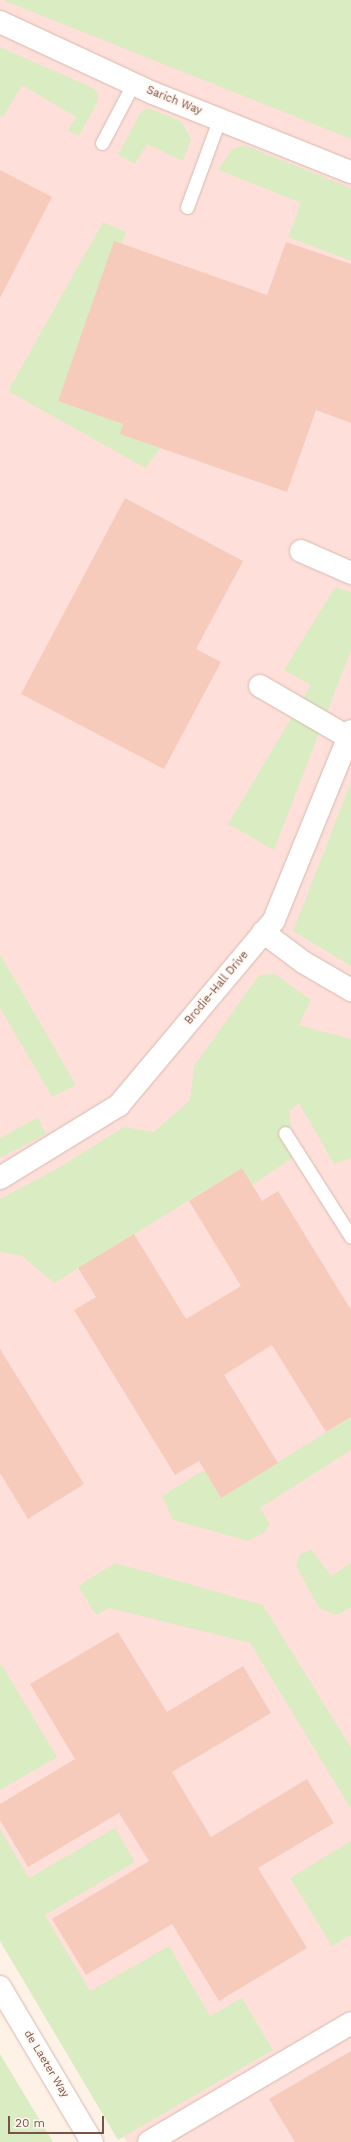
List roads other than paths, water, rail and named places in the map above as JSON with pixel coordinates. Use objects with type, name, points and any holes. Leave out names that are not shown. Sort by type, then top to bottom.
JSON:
[{"type":"street","name":"Sarich Way","points":[[0,22],[132,84],[351,172]]},
{"type":"street","points":[[301,551],[351,573]]},
{"type":"street","points":[[260,686],[350,734]]},
{"type":"street","name":"Brodie-Hall Drive","points":[[0,1178],[119,1105],[274,920],[350,734]]},
{"type":"street","points":[[263,932],[303,962],[351,990]]},
{"type":"street","name":"de Laeter Way","points":[[0,1987],[92,2142]]},
{"type":"street","points":[[149,2142],[351,2023]]},
{"type":"lane","points":[[102,144],[132,84]]},
{"type":"lane","points":[[187,207],[219,120]]},
{"type":"lane","points":[[285,1133],[351,1237]]}]
